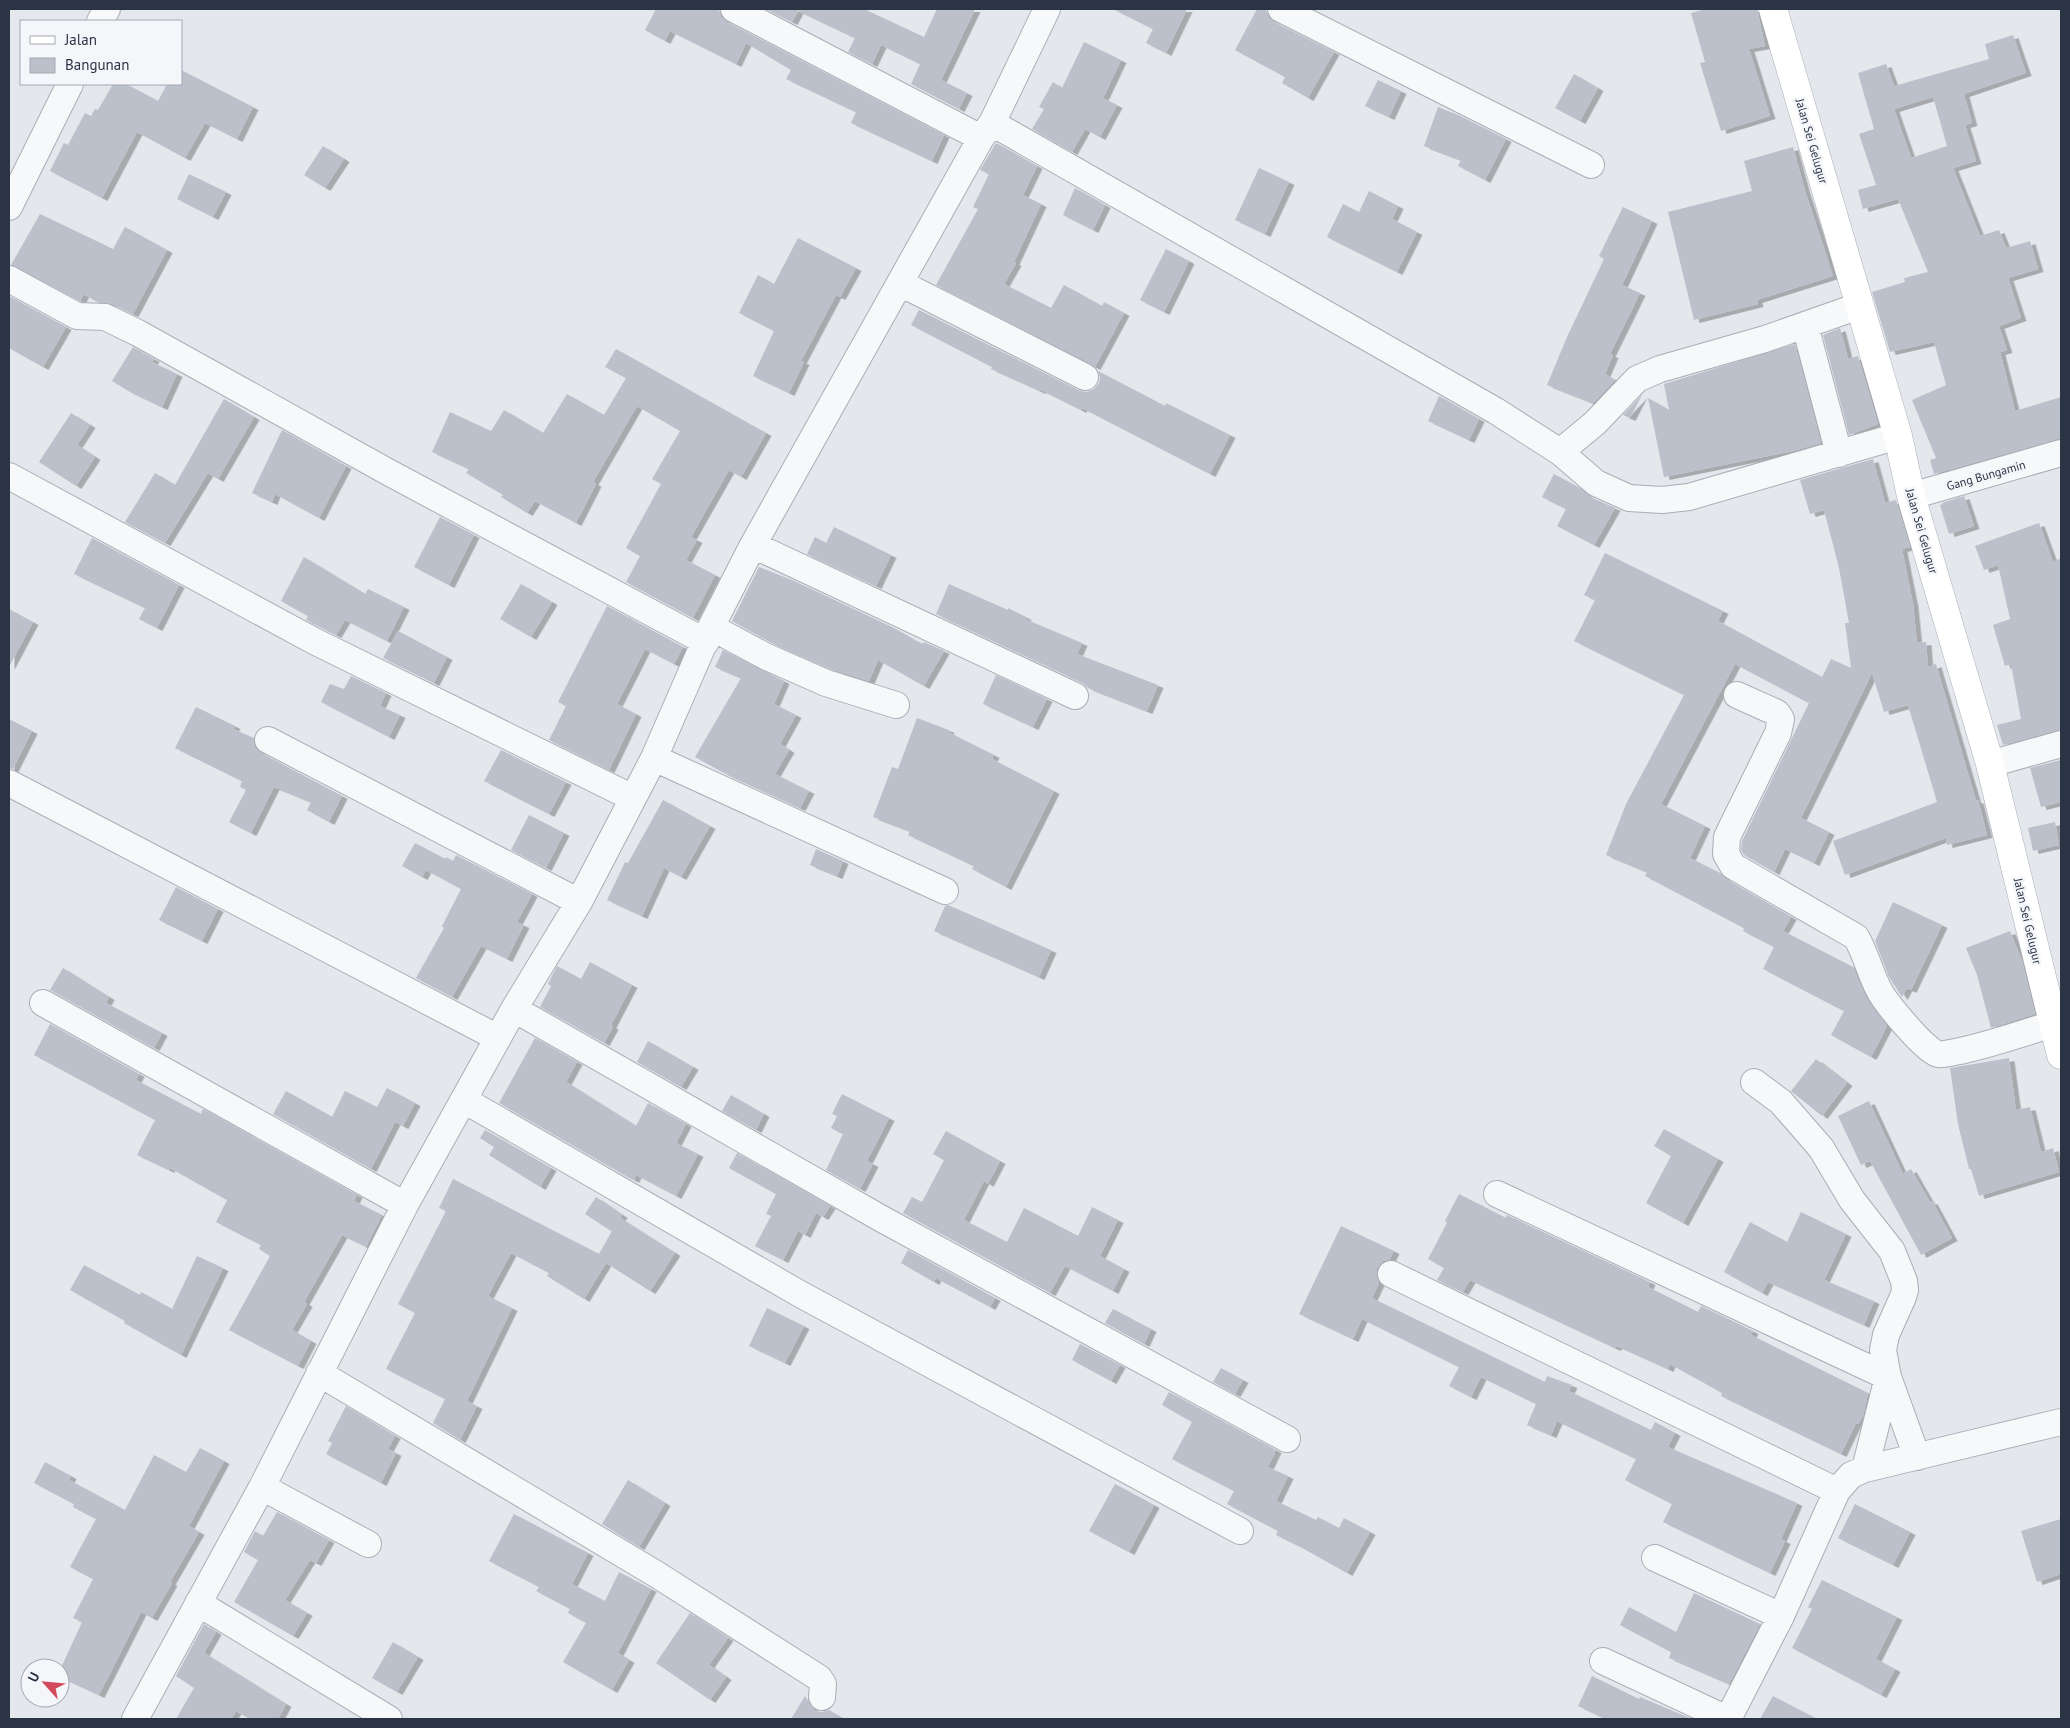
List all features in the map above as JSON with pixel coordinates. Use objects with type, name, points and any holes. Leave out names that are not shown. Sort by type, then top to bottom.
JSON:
[{"type":"main road","name":"Jalan Sei Gelugur","points":[[1773,9],[1898,436],[1911,496],[1990,764],[2061,1055]]},
{"type":"street","points":[[101,20],[107,9]]},
{"type":"street","points":[[734,9],[986,131],[1487,406],[1560,452],[1596,483],[1629,498],[1662,500],[1689,497],[1898,436]]},
{"type":"street","points":[[135,1719],[262,1487],[405,1205],[514,1009],[579,902],[654,758],[708,635],[752,546],[986,131],[1047,9]]},
{"type":"street","points":[[1280,9],[1591,165]]},
{"type":"street","points":[[9,207],[70,85]]},
{"type":"street","points":[[9,279],[77,316],[105,317],[138,333],[397,476],[708,635],[767,657],[826,683],[896,705]]},
{"type":"street","points":[[900,283],[1085,377]]},
{"type":"street","points":[[1560,452],[1595,423],[1637,379],[1660,369],[1765,339],[1859,306]]},
{"type":"street","points":[[1805,325],[1839,454]]},
{"type":"street","name":"Gang Bungamin","points":[[1911,496],[2061,453]]},
{"type":"street","points":[[9,476],[314,641],[633,798]]},
{"type":"street","points":[[752,546],[1075,696]]},
{"type":"street","points":[[1737,695],[1777,713],[1781,718],[1778,733],[1727,837],[1726,854],[1733,866],[1856,938],[1863,949],[1879,990],[1890,1007],[1927,1049],[1938,1054],[1955,1052],[2000,1041],[2052,1024]]},
{"type":"street","points":[[268,740],[579,902]]},
{"type":"street","points":[[1990,764],[2061,744]]},
{"type":"street","points":[[654,758],[945,891]]},
{"type":"street","points":[[9,783],[498,1038]]},
{"type":"street","points":[[43,1003],[405,1205]]},
{"type":"street","points":[[514,1009],[882,1219],[1287,1439]]},
{"type":"street","points":[[1754,1082],[1781,1102],[1821,1148],[1852,1200],[1892,1251],[1904,1281],[1905,1290],[1886,1335],[1883,1350],[1888,1377],[1917,1457]]},
{"type":"street","points":[[464,1100],[800,1294],[1240,1532]]},
{"type":"street","points":[[1497,1194],[1888,1377]]},
{"type":"street","points":[[1391,1274],[1838,1491]]},
{"type":"street","points":[[319,1372],[656,1574],[819,1678],[823,1684],[822,1696]]},
{"type":"street","points":[[1865,1469],[1888,1377]]},
{"type":"street","points":[[1603,1661],[1728,1719],[1781,1616],[1838,1491],[1852,1475],[1865,1469],[2061,1422]]},
{"type":"street","points":[[262,1487],[368,1544]]},
{"type":"street","points":[[1655,1558],[1781,1616]]},
{"type":"street","points":[[198,1603],[389,1719]]},
{"type":"building","points":[[656,9],[719,9],[721,17],[727,22],[944,135],[932,161],[851,123],[856,112],[786,79],[791,70],[746,43],[736,64],[670,31],[665,41],[645,30]]},
{"type":"building","points":[[766,9],[864,9],[924,37],[937,9],[975,9],[941,80],[967,93],[959,109],[911,84],[920,64],[881,45],[872,64],[848,52],[855,38],[798,11],[792,22]]},
{"type":"building","points":[[1113,9],[1187,9],[1166,53],[1146,43],[1153,29]]},
{"type":"building","points":[[1257,9],[1266,10],[1269,18],[1274,22],[1334,52],[1308,98],[1282,83],[1285,77],[1235,50]]},
{"type":"building","points":[[1706,9],[1757,9],[1765,46],[1749,49],[1770,116],[1721,131],[1700,63],[1705,62],[1691,13]]},
{"type":"building","points":[[2013,35],[2026,73],[1964,94],[1972,123],[1965,125],[1976,161],[1953,168],[1980,236],[1999,230],[2006,248],[2030,241],[2038,269],[2008,278],[2021,318],[1999,326],[2007,350],[2000,352],[2015,411],[2061,397],[2061,438],[1934,474],[1930,460],[1936,458],[1912,400],[1946,385],[1934,342],[1890,352],[1872,292],[1905,282],[1904,278],[1928,272],[1898,199],[1863,209],[1858,190],[1876,185],[1859,134],[1874,129],[1858,73],[1886,64],[1894,86],[1989,59],[1985,44]],"holes":[[[1933,97],[1947,146],[1911,158],[1894,109]]]},
{"type":"building","points":[[1084,42],[1121,60],[1103,98],[1117,105],[1100,137],[1085,129],[1072,152],[1032,129],[1044,109],[1039,107],[1053,82],[1062,88]]},
{"type":"building","points":[[182,71],[253,107],[237,139],[205,123],[185,158],[137,132],[102,198],[50,171],[64,143],[68,145],[85,113],[91,116],[95,109],[98,110],[112,85],[128,85],[158,101],[166,85],[182,85]]},
{"type":"building","points":[[1574,74],[1598,88],[1580,121],[1555,108]]},
{"type":"building","points":[[1378,80],[1401,91],[1389,117],[1365,106]]},
{"type":"building","points":[[1438,107],[1506,139],[1485,180],[1458,166],[1461,160],[1424,146]]},
{"type":"building","points":[[996,143],[1037,166],[1023,195],[1041,204],[1014,262],[1016,263],[1004,284],[1051,308],[1064,285],[1102,306],[1104,302],[1124,313],[1095,367],[936,285],[978,209],[973,207],[989,174],[980,170]]},
{"type":"building","points":[[323,146],[344,159],[325,188],[304,175]]},
{"type":"building","points":[[1793,147],[1805,191],[1833,276],[1757,300],[1758,304],[1694,320],[1668,212],[1752,191],[1744,161]]},
{"type":"building","points":[[1259,168],[1289,182],[1265,234],[1235,220]]},
{"type":"building","points":[[189,174],[226,192],[213,217],[177,199]]},
{"type":"building","points":[[1075,188],[1105,205],[1093,230],[1063,215]]},
{"type":"building","points":[[1369,191],[1398,206],[1392,219],[1417,232],[1397,272],[1327,237],[1343,204],[1359,212]]},
{"type":"building","points":[[1623,207],[1652,221],[1622,285],[1640,293],[1610,354],[1613,355],[1605,374],[1615,380],[1593,403],[1547,385],[1567,337],[1604,259],[1599,256]]},
{"type":"building","points":[[40,214],[113,249],[125,227],[167,250],[133,314],[112,304],[97,302],[84,294],[80,301],[11,265]]},
{"type":"building","points":[[798,238],[856,268],[840,297],[836,295],[801,361],[804,362],[789,393],[753,376],[774,331],[739,313],[758,275],[774,284]]},
{"type":"building","points":[[1166,249],[1189,261],[1164,312],[1140,300]]},
{"type":"building","points":[[9,296],[66,327],[43,367],[9,348]]},
{"type":"building","points":[[919,310],[1078,390],[1086,392],[1094,389],[1099,383],[1098,371],[1165,406],[1166,403],[1230,435],[1210,474],[1082,408],[1081,410],[1041,390],[991,369],[992,367],[911,325]]},
{"type":"building","points":[[1840,328],[1848,359],[1858,356],[1878,424],[1849,435],[1823,335]]},
{"type":"building","points":[[1795,344],[1821,443],[1793,451],[1664,477],[1648,398],[1669,410],[1664,384]]},
{"type":"building","points":[[133,347],[154,359],[152,362],[177,374],[162,407],[112,381]]},
{"type":"building","points":[[616,349],[766,433],[741,477],[729,470],[691,537],[697,540],[686,560],[715,575],[693,618],[626,582],[640,556],[626,548],[661,484],[652,479],[680,431],[637,406],[593,482],[596,484],[576,523],[535,501],[527,513],[501,497],[503,495],[466,473],[469,469],[432,452],[450,412],[491,431],[504,410],[543,433],[567,394],[604,415],[626,378],[605,367]]},
{"type":"building","points":[[1642,395],[1630,418],[1623,415]]},
{"type":"building","points":[[1439,396],[1479,419],[1469,440],[1428,421]]},
{"type":"building","points":[[224,399],[254,417],[218,479],[208,473],[165,543],[125,522],[155,473],[175,485]]},
{"type":"building","points":[[71,413],[90,425],[77,445],[95,457],[76,486],[39,462]]},
{"type":"building","points":[[282,430],[346,466],[319,518],[275,494],[272,502],[252,493]]},
{"type":"building","points":[[1873,459],[1885,503],[1896,500],[1910,547],[1902,549],[1913,604],[1917,643],[1926,642],[1928,667],[1936,664],[1987,835],[1947,845],[1946,838],[1845,875],[1833,841],[1937,802],[1908,705],[1884,712],[1872,673],[1801,818],[1829,832],[1814,863],[1785,849],[1774,872],[1744,855],[1741,850],[1742,841],[1809,703],[1735,664],[1661,804],[1705,826],[1690,858],[1720,873],[1726,879],[1791,917],[1783,931],[1853,967],[1866,998],[1887,1026],[1871,1057],[1831,1035],[1844,1011],[1763,969],[1774,947],[1743,931],[1744,928],[1645,876],[1647,872],[1606,855],[1626,804],[1684,695],[1574,641],[1595,600],[1584,595],[1605,553],[1723,611],[1718,621],[1822,677],[1831,659],[1851,668],[1845,623],[1849,623],[1839,568],[1824,510],[1810,514],[1800,480]]},
{"type":"building","points":[[1554,474],[1578,487],[1590,497],[1615,508],[1594,545],[1557,526],[1566,509],[1542,497]]},
{"type":"building","points":[[1964,496],[1974,526],[1949,534],[1940,505]]},
{"type":"building","points":[[440,517],[474,535],[449,585],[414,567]]},
{"type":"building","points":[[2039,523],[2053,562],[2061,558],[2061,729],[2003,745],[1997,725],[2021,719],[2011,664],[2005,666],[1993,625],[2010,619],[1998,565],[1984,570],[1975,546]]},
{"type":"building","points":[[834,527],[891,555],[876,586],[807,554],[815,537],[826,543]]},
{"type":"building","points":[[92,538],[179,585],[157,628],[139,619],[145,608],[74,574]]},
{"type":"building","points":[[304,557],[365,594],[368,589],[404,607],[387,641],[345,620],[336,635],[306,620],[308,616],[281,601]]},
{"type":"building","points":[[759,567],[792,580],[892,627],[922,644],[924,642],[944,651],[924,686],[878,660],[869,681],[831,669],[774,644],[732,621]]},
{"type":"building","points":[[521,584],[552,602],[531,637],[500,619]]},
{"type":"building","points":[[949,584],[1008,610],[1008,608],[1026,617],[1025,619],[1082,643],[1077,654],[1158,685],[1147,711],[1088,688],[1081,682],[936,614]]},
{"type":"building","points":[[607,606],[683,647],[674,664],[645,649],[617,704],[636,714],[609,770],[549,740],[566,706],[558,702]]},
{"type":"building","points":[[9,609],[33,622],[9,667]]},
{"type":"building","points":[[398,631],[447,657],[434,683],[383,658]]},
{"type":"building","points":[[723,650],[784,681],[774,704],[796,715],[780,744],[789,750],[775,774],[809,791],[800,808],[728,775],[695,757],[741,678],[715,667]]},
{"type":"building","points":[[996,675],[1047,699],[1033,727],[983,704]]},
{"type":"building","points":[[351,676],[386,693],[380,706],[400,715],[389,737],[321,702],[330,684],[344,689]]},
{"type":"building","points":[[196,707],[235,726],[233,729],[254,738],[255,748],[261,753],[342,796],[329,822],[307,810],[311,802],[274,787],[251,833],[229,822],[246,790],[240,787],[242,781],[175,748]]},
{"type":"building","points":[[917,718],[949,730],[948,732],[994,755],[992,759],[1054,791],[1006,887],[972,869],[974,866],[908,835],[910,831],[873,817],[892,767],[898,769]]},
{"type":"building","points":[[9,719],[32,731],[13,769],[9,768]]},
{"type":"building","points":[[501,750],[566,782],[549,814],[484,781]]},
{"type":"building","points":[[2061,760],[2061,802],[2041,807],[2030,768]]},
{"type":"building","points":[[663,800],[710,826],[681,877],[664,868],[642,916],[607,900],[625,862],[628,863]]},
{"type":"building","points":[[529,815],[564,833],[546,868],[511,850]]},
{"type":"building","points":[[2055,822],[2059,845],[2033,851],[2028,828]]},
{"type":"building","points":[[415,843],[445,859],[446,857],[453,861],[456,855],[532,894],[517,922],[524,925],[507,959],[481,946],[452,997],[416,978],[444,928],[442,926],[461,889],[426,870],[422,877],[402,866]]},
{"type":"building","points":[[816,849],[843,861],[837,876],[810,865]]},
{"type":"building","points":[[176,887],[218,909],[202,941],[159,920]]},
{"type":"building","points":[[1893,902],[1942,925],[1911,990],[1907,988],[1902,997],[1889,977],[1875,941]]},
{"type":"building","points":[[948,905],[1051,950],[1039,977],[934,931],[945,906]]},
{"type":"building","points":[[2010,931],[2022,961],[2035,1014],[1991,1028],[1977,975],[1966,948]]},
{"type":"building","points":[[590,962],[632,985],[611,1025],[613,1027],[604,1043],[540,1007],[551,986],[548,984],[557,966],[581,979]]},
{"type":"building","points":[[63,968],[109,997],[106,1003],[162,1033],[154,1048],[50,990]]},
{"type":"building","points":[[50,1024],[139,1074],[136,1080],[201,1114],[203,1109],[357,1195],[354,1201],[382,1215],[366,1247],[342,1235],[304,1302],[307,1304],[292,1330],[311,1341],[298,1366],[229,1330],[270,1256],[259,1249],[261,1245],[216,1222],[227,1200],[170,1168],[169,1170],[137,1155],[155,1120],[34,1055]]},
{"type":"building","points":[[535,1038],[577,1062],[566,1082],[636,1126],[648,1103],[686,1124],[676,1143],[698,1154],[676,1196],[636,1175],[634,1180],[626,1176],[499,1103]]},
{"type":"building","points":[[648,1041],[693,1067],[681,1087],[637,1062]]},
{"type":"building","points":[[2009,1058],[2016,1110],[2030,1107],[2041,1152],[2053,1148],[2059,1172],[1979,1196],[1971,1169],[1969,1169],[1958,1124],[1950,1068]]},
{"type":"building","points":[[1816,1059],[1847,1083],[1822,1116],[1791,1091]]},
{"type":"building","points":[[387,1088],[415,1103],[403,1126],[395,1122],[371,1169],[273,1114],[286,1091],[332,1117],[345,1091],[377,1107]]},
{"type":"building","points":[[842,1094],[889,1118],[867,1161],[873,1164],[860,1189],[826,1170],[843,1134],[831,1128],[837,1116],[832,1114]]},
{"type":"building","points":[[731,1095],[764,1114],[756,1130],[722,1111]]},
{"type":"building","points":[[1869,1101],[1903,1174],[1911,1169],[1930,1202],[1932,1201],[1952,1238],[1921,1255],[1870,1161],[1861,1165],[1838,1116]]},
{"type":"building","points":[[1664,1129],[1718,1159],[1683,1223],[1646,1203],[1671,1156],[1654,1146]]},
{"type":"building","points":[[485,1130],[551,1168],[540,1187],[489,1155],[494,1147],[480,1138]]},
{"type":"building","points":[[946,1131],[1000,1161],[988,1184],[984,1181],[964,1220],[1007,1242],[1024,1208],[1078,1236],[1092,1207],[1118,1220],[1100,1256],[1124,1269],[1113,1291],[1065,1266],[1050,1293],[903,1213],[912,1197],[922,1202],[944,1160],[933,1154]]},
{"type":"building","points":[[737,1153],[830,1206],[823,1217],[816,1213],[805,1235],[798,1231],[783,1260],[755,1246],[771,1216],[766,1214],[776,1194],[729,1168]]},
{"type":"building","points":[[453,1179],[599,1254],[617,1222],[611,1231],[585,1214],[596,1197],[622,1215],[620,1218],[675,1253],[650,1291],[606,1263],[584,1299],[547,1276],[549,1273],[511,1253],[488,1296],[512,1308],[467,1401],[477,1406],[460,1440],[433,1423],[445,1399],[386,1369],[415,1313],[398,1304],[446,1211],[439,1208]]},
{"type":"building","points":[[1459,1194],[1506,1218],[1507,1215],[1650,1282],[1648,1287],[1698,1312],[1701,1306],[1741,1325],[1753,1331],[1751,1335],[1868,1393],[1863,1416],[1858,1424],[1856,1423],[1841,1454],[1721,1396],[1722,1393],[1670,1364],[1668,1369],[1617,1346],[1615,1348],[1470,1280],[1463,1292],[1437,1280],[1444,1268],[1428,1259],[1447,1223],[1445,1221]]},
{"type":"building","points":[[1801,1212],[1846,1234],[1824,1280],[1874,1301],[1864,1325],[1768,1282],[1762,1293],[1724,1272],[1750,1222],[1787,1242]]},
{"type":"building","points":[[1341,1226],[1394,1251],[1390,1259],[1383,1261],[1377,1268],[1376,1276],[1379,1283],[1372,1298],[1545,1382],[1547,1376],[1572,1385],[1569,1391],[1651,1430],[1655,1422],[1675,1433],[1668,1447],[1797,1503],[1781,1539],[1785,1541],[1770,1573],[1663,1522],[1672,1504],[1625,1480],[1636,1459],[1557,1421],[1551,1435],[1527,1425],[1536,1404],[1481,1377],[1471,1397],[1449,1386],[1459,1367],[1362,1319],[1353,1339],[1299,1314]]},
{"type":"building","points":[[908,1250],[995,1298],[990,1307],[936,1278],[934,1282],[901,1263]]},
{"type":"building","points":[[197,1256],[223,1268],[181,1355],[70,1290],[84,1265],[140,1295],[141,1292],[172,1309]]},
{"type":"building","points":[[767,1308],[804,1326],[785,1363],[749,1346]]},
{"type":"building","points":[[1113,1309],[1151,1329],[1144,1344],[1105,1323]]},
{"type":"building","points":[[1080,1344],[1120,1365],[1111,1381],[1072,1360]]},
{"type":"building","points":[[1221,1368],[1243,1380],[1235,1394],[1213,1382]]},
{"type":"building","points":[[1169,1392],[1276,1450],[1268,1467],[1288,1476],[1276,1501],[1316,1520],[1318,1517],[1339,1528],[1344,1518],[1370,1532],[1347,1573],[1276,1535],[1278,1531],[1227,1504],[1234,1491],[1172,1459],[1192,1422],[1162,1405]]},
{"type":"building","points":[[346,1406],[395,1436],[388,1449],[396,1453],[381,1483],[326,1454],[332,1443],[328,1441]]},
{"type":"building","points":[[200,1448],[224,1461],[189,1526],[199,1532],[170,1582],[172,1583],[152,1618],[141,1612],[99,1695],[70,1682],[70,1658],[66,1658],[82,1622],[73,1618],[93,1579],[70,1567],[96,1519],[73,1507],[74,1504],[34,1483],[45,1462],[71,1476],[69,1480],[125,1510],[154,1455],[186,1472]]},
{"type":"building","points":[[628,1480],[665,1503],[639,1547],[602,1524]]},
{"type":"building","points":[[1115,1484],[1154,1505],[1129,1552],[1089,1531]]},
{"type":"building","points":[[1855,1504],[1910,1532],[1893,1565],[1838,1538]]},
{"type":"building","points":[[277,1512],[329,1540],[316,1563],[310,1560],[285,1600],[307,1613],[293,1636],[234,1602],[258,1560],[244,1552],[255,1531],[263,1536]]},
{"type":"building","points":[[514,1514],[588,1553],[572,1584],[605,1601],[619,1572],[651,1589],[618,1653],[629,1660],[612,1690],[563,1662],[586,1623],[568,1613],[570,1609],[536,1591],[539,1587],[489,1561]]},
{"type":"building","points":[[2061,1519],[2061,1574],[2037,1582],[2021,1531]]},
{"type":"building","points":[[1822,1580],[1897,1617],[1876,1659],[1895,1669],[1881,1695],[1792,1648],[1812,1609],[1808,1607]]},
{"type":"building","points":[[1694,1593],[1760,1624],[1729,1684],[1669,1658],[1671,1652],[1620,1625],[1629,1607],[1676,1632]]},
{"type":"building","points":[[690,1613],[728,1638],[709,1665],[726,1677],[710,1700],[656,1663]]},
{"type":"building","points":[[204,1624],[216,1632],[204,1653],[286,1704],[278,1719],[250,1719],[236,1711],[231,1719],[176,1719],[194,1688],[176,1676]]},
{"type":"building","points":[[393,1642],[418,1657],[397,1692],[372,1678]]},
{"type":"building","points":[[1592,1676],[1639,1699],[1640,1697],[1692,1719],[1606,1719],[1578,1706]]},
{"type":"building","points":[[805,1696],[814,1710],[821,1712],[829,1710],[844,1719],[791,1719]]},
{"type":"building","points":[[1773,1696],[1817,1719],[1760,1719]]}]
